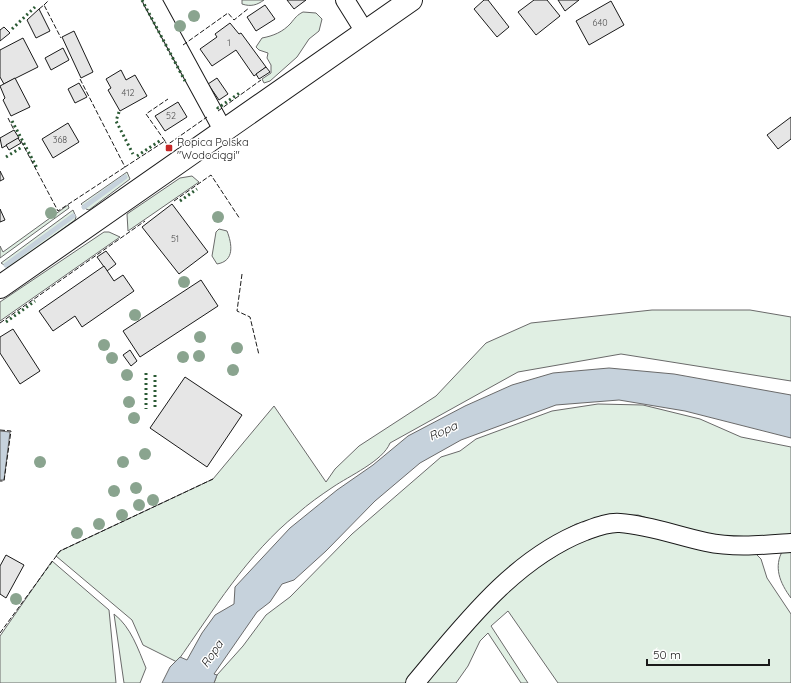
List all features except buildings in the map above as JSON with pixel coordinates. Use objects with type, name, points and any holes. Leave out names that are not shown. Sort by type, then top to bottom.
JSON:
[{"type":"main road","points":[[2,282],[224,132],[411,0]]},
{"type":"street","points":[[152,0],[224,132]]},
{"type":"street","points":[[345,0],[365,32]]},
{"type":"street","points":[[415,683],[492,595],[528,564],[555,545],[602,525],[619,523],[642,525],[701,541],[729,545],[791,543]]},
{"type":"green space","points":[[242,0],[264,0],[256,4],[245,5],[242,4]]},
{"type":"green space","points":[[303,12],[316,13],[322,19],[319,31],[309,39],[297,57],[270,81],[264,83],[262,79],[271,73],[271,65],[267,58],[268,53],[259,50],[256,47],[262,38],[274,35],[281,31]]},
{"type":"green space","points":[[127,172],[130,179],[89,210],[81,204]]},
{"type":"green space","points":[[192,176],[199,182],[128,231],[127,214],[180,178]]},
{"type":"green space","points":[[68,205],[69,208],[0,258],[0,246],[3,252]]},
{"type":"green space","points":[[73,210],[76,217],[75,220],[11,267],[9,268],[1,263]]},
{"type":"green space","points":[[219,229],[227,231],[231,251],[227,259],[217,264],[212,256],[216,232]]},
{"type":"green space","points":[[104,232],[109,232],[120,237],[0,321],[0,302]]},
{"type":"green space","points":[[652,310],[750,310],[791,317],[791,381],[621,354],[518,372],[390,443],[386,450],[373,462],[328,490],[301,510],[262,547],[247,565],[218,603],[177,662],[143,645],[132,620],[56,556],[60,551],[213,479],[274,406],[326,482],[335,469],[359,446],[436,396],[486,343],[531,323]]},
{"type":"green space","points":[[598,404],[643,405],[700,419],[741,437],[791,447],[791,537],[737,540],[682,529],[638,515],[608,516],[576,524],[555,536],[409,683],[214,683],[217,675],[243,646],[266,615],[290,597],[352,534],[441,457],[460,451],[476,439],[552,411]]},
{"type":"green space","points":[[625,531],[755,553],[761,559],[767,578],[791,614],[791,683],[558,683],[508,611],[491,626],[528,683],[521,683],[488,633],[480,641],[468,666],[456,683],[425,683],[439,664],[515,582],[579,541],[605,532]]},
{"type":"green space","points":[[791,549],[791,598],[781,581],[778,563],[783,550]]},
{"type":"green space","points":[[52,561],[109,610],[116,683],[0,683],[0,636]]},
{"type":"green space","points":[[114,614],[125,625],[137,646],[146,668],[140,683],[124,683]]},
{"type":"water","name":"Ropa","points":[[609,368],[674,374],[791,395],[791,438],[685,411],[619,400],[556,405],[461,440],[420,463],[375,501],[326,551],[294,580],[282,584],[270,602],[257,612],[214,674],[217,675],[214,683],[162,683],[170,667],[180,657],[187,660],[202,633],[215,615],[234,604],[235,587],[290,528],[337,490],[373,465],[408,436],[465,406],[512,385],[553,373]]},
{"type":"water","points":[[0,431],[10,432],[4,480],[0,480]]},
{"type":"waterway","points":[[84,207],[125,177]]},
{"type":"waterway","points":[[6,265],[73,216]]},
{"type":"hedge","points":[[142,0],[185,81]]},
{"type":"hedge","points":[[12,29],[35,7]]},
{"type":"hedge","points":[[217,107],[218,108],[241,92]]},
{"type":"hedge","points":[[119,112],[116,121],[133,154]]},
{"type":"hedge","points":[[12,121],[37,168]]},
{"type":"hedge","points":[[137,156],[161,140]]},
{"type":"hedge","points":[[6,157],[22,147]]},
{"type":"hedge","points":[[180,201],[197,189]]},
{"type":"hedge","points":[[6,322],[35,301]]},
{"type":"hedge","points":[[155,372],[155,407]]},
{"type":"hedge","points":[[146,373],[146,409]]},
{"type":"fence","points":[[44,5],[49,0]]},
{"type":"fence","points":[[39,9],[44,5],[61,38]]},
{"type":"fence","points":[[183,45],[228,13],[234,20],[249,8]]},
{"type":"fence","points":[[80,79],[125,167],[165,141],[167,145],[207,117]]},
{"type":"fence","points":[[218,111],[261,80]]},
{"type":"fence","points":[[165,141],[146,114],[168,99]]},
{"type":"fence","points":[[8,118],[14,130]]},
{"type":"fence","points":[[21,141],[58,211],[125,167]]},
{"type":"fence","points":[[174,201],[211,175],[240,219]]},
{"type":"fence","points":[[0,323],[145,221]]},
{"type":"fence","points":[[242,274],[237,311],[250,317],[259,355]]},
{"type":"fence","points":[[0,430],[11,431],[4,481],[0,481]]},
{"type":"fence","points":[[0,633],[60,551],[213,479]]},
{"type":"place","name":"Ropica Polska \"Wodociągi\"","points":[[169,148]]}]
